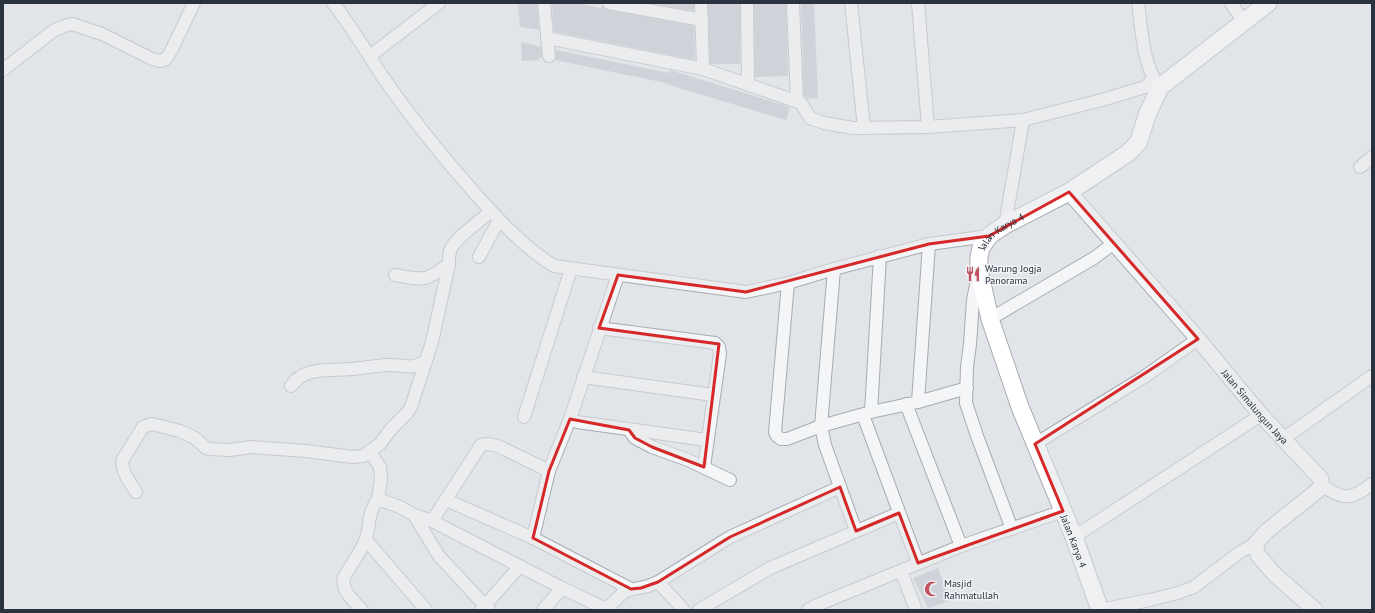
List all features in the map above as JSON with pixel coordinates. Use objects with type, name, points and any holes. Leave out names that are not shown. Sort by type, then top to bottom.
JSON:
[{"type":"main road","name":"Jalan Karya 4","points":[[1100,610],[1074,537],[1020,406],[990,319],[979,270],[981,248],[989,236],[1005,225],[1069,192],[1128,153],[1139,141],[1157,83],[1268,3]]},
{"type":"street","points":[[3,70],[53,31],[72,24],[102,34],[152,59],[160,61],[166,59],[194,3]]},
{"type":"street","points":[[333,3],[345,18],[410,113],[455,170],[495,216],[539,257],[554,266],[746,292],[788,284],[834,269],[929,244],[989,236]]},
{"type":"street","points":[[370,56],[439,3]]},
{"type":"street","points":[[544,3],[549,56]]},
{"type":"street","points":[[609,3],[702,20]]},
{"type":"street","points":[[701,3],[703,68]]},
{"type":"street","points":[[746,3],[748,84]]},
{"type":"street","points":[[793,3],[797,101]]},
{"type":"street","points":[[851,3],[864,128]]},
{"type":"street","points":[[918,3],[928,127]]},
{"type":"street","points":[[547,38],[703,68],[802,103],[810,118],[824,123],[853,128],[928,127],[1023,120],[1102,100],[1157,83],[1146,57],[1138,3]]},
{"type":"street","points":[[1231,3],[1243,21]]},
{"type":"street","points":[[1005,225],[1023,120]]},
{"type":"street","points":[[1360,167],[1372,157]]},
{"type":"street","name":"Jalan Simalungun Jaya","points":[[1069,192],[1198,339],[1260,415],[1321,479],[1322,486]]},
{"type":"street","points":[[479,257],[495,216]]},
{"type":"street","points":[[136,492],[123,469],[123,459],[143,428],[152,424],[180,431],[195,438],[206,448],[210,449],[230,450],[252,447],[306,451],[353,457],[363,456],[370,452],[380,444],[407,413],[414,400],[432,342],[450,264],[449,252],[452,246],[458,240],[495,216]]},
{"type":"street","points":[[990,319],[1094,258],[1114,243]]},
{"type":"street","points":[[918,402],[929,244]]},
{"type":"street","points":[[880,256],[867,414],[899,513],[918,563]]},
{"type":"street","points":[[395,275],[422,279],[436,274],[450,264]]},
{"type":"street","points":[[524,417],[571,269]]},
{"type":"street","points":[[834,269],[821,426],[825,444],[856,531]]},
{"type":"street","points":[[979,270],[973,300],[967,367],[966,403],[1012,530]]},
{"type":"street","points":[[532,538],[549,471],[570,419],[618,275]]},
{"type":"street","points":[[788,284],[775,432],[781,439],[787,439],[821,426],[918,402],[966,388]]},
{"type":"street","points":[[600,328],[715,343],[719,347],[720,354],[704,467]]},
{"type":"street","points":[[1035,444],[1144,377],[1198,339]]},
{"type":"street","points":[[291,386],[296,379],[315,371],[387,365],[410,367],[426,362]]},
{"type":"street","points":[[1283,439],[1372,376]]},
{"type":"street","points":[[583,377],[713,395]]},
{"type":"street","points":[[906,404],[961,546]]},
{"type":"street","points":[[1074,537],[1260,415]]},
{"type":"street","points":[[570,419],[577,422],[629,430],[707,440]]},
{"type":"street","points":[[629,430],[635,438],[652,447],[704,467],[730,480]]},
{"type":"street","points":[[432,520],[481,445],[488,444],[498,446],[549,471]]},
{"type":"street","points":[[362,610],[344,588],[343,583],[344,577],[366,540],[369,518],[373,505],[378,499],[381,480],[380,467],[370,452]]},
{"type":"street","points":[[1100,610],[1150,600],[1178,593],[1194,587],[1240,552],[1256,544],[1266,531],[1318,491],[1322,486],[1342,496],[1353,495],[1372,484]]},
{"type":"street","points":[[378,499],[400,507],[414,515],[432,520],[562,588],[606,609],[625,591],[648,586],[658,582],[730,538],[840,487]]},
{"type":"street","points":[[446,500],[532,538],[631,589]]},
{"type":"street","points":[[808,610],[961,546],[1012,530],[1063,511]]},
{"type":"street","points":[[699,610],[770,568],[899,513]]},
{"type":"street","points":[[414,515],[439,556],[485,609],[520,566]]},
{"type":"street","points":[[366,540],[426,610]]},
{"type":"street","points":[[1256,544],[1258,554],[1274,574],[1315,610]]},
{"type":"street","points":[[901,571],[916,610]]},
{"type":"street","points":[[658,582],[684,610]]},
{"type":"street","points":[[543,610],[562,588]]},
{"type":"highlighted area","points":[[1069,192],[1198,339],[1035,444],[1063,511],[918,563],[899,513],[856,531],[840,487],[730,537],[658,582],[641,588],[631,589],[533,538],[549,471],[570,419],[629,430],[635,438],[652,447],[704,467],[719,344],[599,328],[618,275],[746,292],[929,244],[989,236]]},
{"type":"building","points":[[518,3],[537,3],[539,30],[520,27]]},
{"type":"building","points":[[552,3],[577,3],[601,8],[602,4],[604,8],[608,10],[694,26],[695,60],[554,32]]},
{"type":"building","points":[[651,3],[694,3],[694,11]]},
{"type":"building","points":[[708,3],[740,3],[740,64],[710,64]]},
{"type":"building","points":[[754,3],[786,3],[788,76],[755,77]]},
{"type":"building","points":[[801,3],[814,3],[818,98],[807,99],[804,96]]},
{"type":"building","points":[[521,42],[541,47],[542,58],[539,57],[540,60],[522,61]]},
{"type":"building","points":[[556,50],[669,73],[670,70],[790,107],[786,120],[666,83],[555,60]]},
{"type":"building","name":"Masjid Rahmatullah","points":[[938,568],[950,601],[928,608],[913,578]]},
{"type":"place","name":"Warung Jogja Panorama","points":[[973,274]]},
{"type":"place","name":"Masjid Rahmatullah","points":[[932,589]]}]
